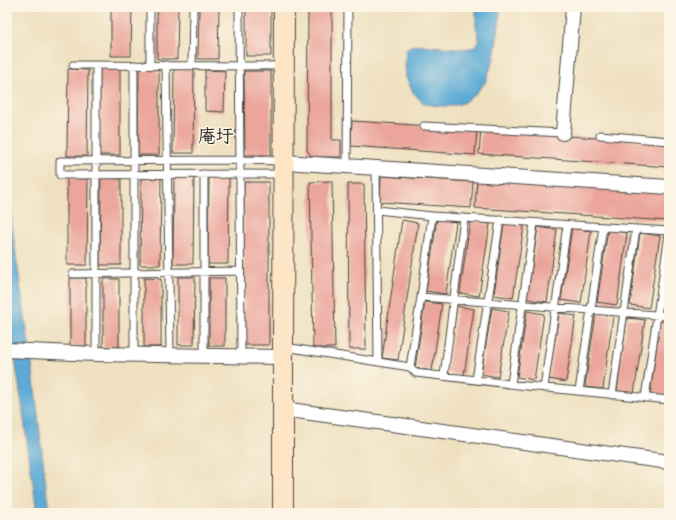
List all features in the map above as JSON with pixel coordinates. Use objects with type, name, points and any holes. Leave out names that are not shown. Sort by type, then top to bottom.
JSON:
[{"type":"street","points":[[283,513],[282,409],[284,7]]},
{"type":"street","points":[[563,133],[573,7]]},
{"type":"street","points":[[284,168],[348,166],[669,187]]},
{"type":"street","points":[[7,350],[96,354],[204,356],[240,356],[283,352]]},
{"type":"street","points":[[282,409],[669,462]]},
{"type":"lane","points":[[150,7],[150,65]]},
{"type":"lane","points":[[192,65],[193,7]]},
{"type":"lane","points":[[239,7],[240,356]]},
{"type":"lane","points":[[348,7],[348,166]]},
{"type":"lane","points":[[73,65],[284,66]]},
{"type":"lane","points":[[96,65],[96,354]]},
{"type":"lane","points":[[134,65],[134,355]]},
{"type":"lane","points":[[166,65],[170,355]]},
{"type":"lane","points":[[424,126],[563,133]]},
{"type":"lane","points":[[600,136],[669,141]]},
{"type":"lane","points":[[240,160],[284,168],[240,174],[60,175],[60,161],[240,160]]},
{"type":"lane","points":[[376,168],[378,362]]},
{"type":"lane","points":[[204,174],[204,356]]},
{"type":"lane","points":[[377,210],[432,216],[669,231]]},
{"type":"lane","points":[[410,367],[432,216]]},
{"type":"lane","points":[[444,376],[464,218]]},
{"type":"lane","points":[[476,380],[500,220]]},
{"type":"lane","points":[[511,384],[534,223]]},
{"type":"lane","points":[[544,388],[567,225]]},
{"type":"lane","points":[[578,391],[603,227]]},
{"type":"lane","points":[[612,395],[636,229]]},
{"type":"lane","points":[[645,398],[669,234]]},
{"type":"lane","points":[[73,274],[240,271]]},
{"type":"lane","points":[[421,297],[669,316]]},
{"type":"lane","points":[[283,352],[378,362],[410,367],[416,373],[544,388],[669,400]]},
{"type":"water","points":[[476,7],[500,7],[494,58],[485,83],[474,95],[463,103],[451,106],[424,104],[413,92],[406,77],[406,51],[410,46],[420,45],[464,49],[475,47],[479,39],[476,26]]},
{"type":"water","points":[[7,180],[14,242],[33,372],[49,513],[37,513],[7,308]]},
{"type":"building","points":[[111,7],[132,7],[131,56],[111,56]]},
{"type":"building","points":[[157,7],[178,7],[177,59],[157,59]]},
{"type":"building","points":[[199,7],[219,7],[218,59],[198,59]]},
{"type":"building","points":[[246,7],[271,7],[271,56],[246,56]]},
{"type":"building","points":[[308,7],[332,7],[332,140],[341,140],[341,157],[315,157],[311,156],[307,150]]},
{"type":"building","points":[[174,66],[194,66],[193,153],[173,153]]},
{"type":"building","points":[[100,68],[120,68],[120,155],[99,155]]},
{"type":"building","points":[[139,68],[159,68],[159,155],[138,155]]},
{"type":"building","points":[[68,69],[88,70],[87,156],[67,156]]},
{"type":"building","points":[[205,70],[225,71],[224,112],[205,111]]},
{"type":"building","points":[[244,71],[271,71],[271,155],[245,155]]},
{"type":"building","points":[[352,121],[477,129],[475,155],[351,146]]},
{"type":"building","points":[[481,130],[669,143],[669,167],[479,154]]},
{"type":"building","points":[[381,176],[473,182],[471,208],[380,202]]},
{"type":"building","points":[[174,177],[194,177],[193,264],[173,264]]},
{"type":"building","points":[[209,177],[229,177],[228,264],[208,264]]},
{"type":"building","points":[[67,178],[88,179],[87,265],[67,265]]},
{"type":"building","points":[[101,178],[121,179],[121,265],[100,265]]},
{"type":"building","points":[[141,178],[161,178],[160,265],[140,265]]},
{"type":"building","points":[[477,180],[669,193],[669,221],[475,208]]},
{"type":"building","points":[[332,181],[335,348],[313,348],[310,182]]},
{"type":"building","points":[[244,182],[269,182],[269,345],[244,345]]},
{"type":"building","points":[[348,184],[364,184],[366,349],[349,349]]},
{"type":"building","points":[[437,219],[456,222],[446,294],[426,291]]},
{"type":"building","points":[[402,220],[418,223],[398,360],[382,358]]},
{"type":"building","points":[[470,221],[490,224],[479,296],[460,293]]},
{"type":"building","points":[[504,223],[524,226],[513,298],[494,295]]},
{"type":"building","points":[[538,227],[557,230],[547,302],[527,299]]},
{"type":"building","points":[[572,228],[591,231],[581,303],[561,300]]},
{"type":"building","points":[[608,230],[627,233],[617,305],[597,302]]},
{"type":"building","points":[[640,233],[660,236],[649,308],[630,305]]},
{"type":"building","points":[[669,272],[669,307],[663,306]]},
{"type":"building","points":[[178,277],[195,277],[194,345],[178,345]]},
{"type":"building","points":[[70,278],[86,278],[86,346],[70,346]]},
{"type":"building","points":[[144,278],[161,279],[161,347],[144,347]]},
{"type":"building","points":[[209,278],[225,278],[225,346],[209,346]]},
{"type":"building","points":[[103,279],[119,279],[119,347],[103,347]]},
{"type":"building","points":[[425,302],[442,304],[432,371],[415,368]]},
{"type":"building","points":[[457,306],[474,309],[464,375],[447,373]]},
{"type":"building","points":[[492,308],[509,311],[498,377],[481,374]]},
{"type":"building","points":[[527,311],[544,314],[534,380],[517,377]]},
{"type":"building","points":[[559,313],[576,316],[566,382],[549,379]]},
{"type":"building","points":[[596,313],[613,316],[603,389],[585,387]]},
{"type":"building","points":[[627,318],[645,320],[634,394],[617,391]]},
{"type":"building","points":[[660,321],[669,323],[669,386],[667,397],[650,395]]},
{"type":"district","name":"庵圩","points":[[216,136]]}]
